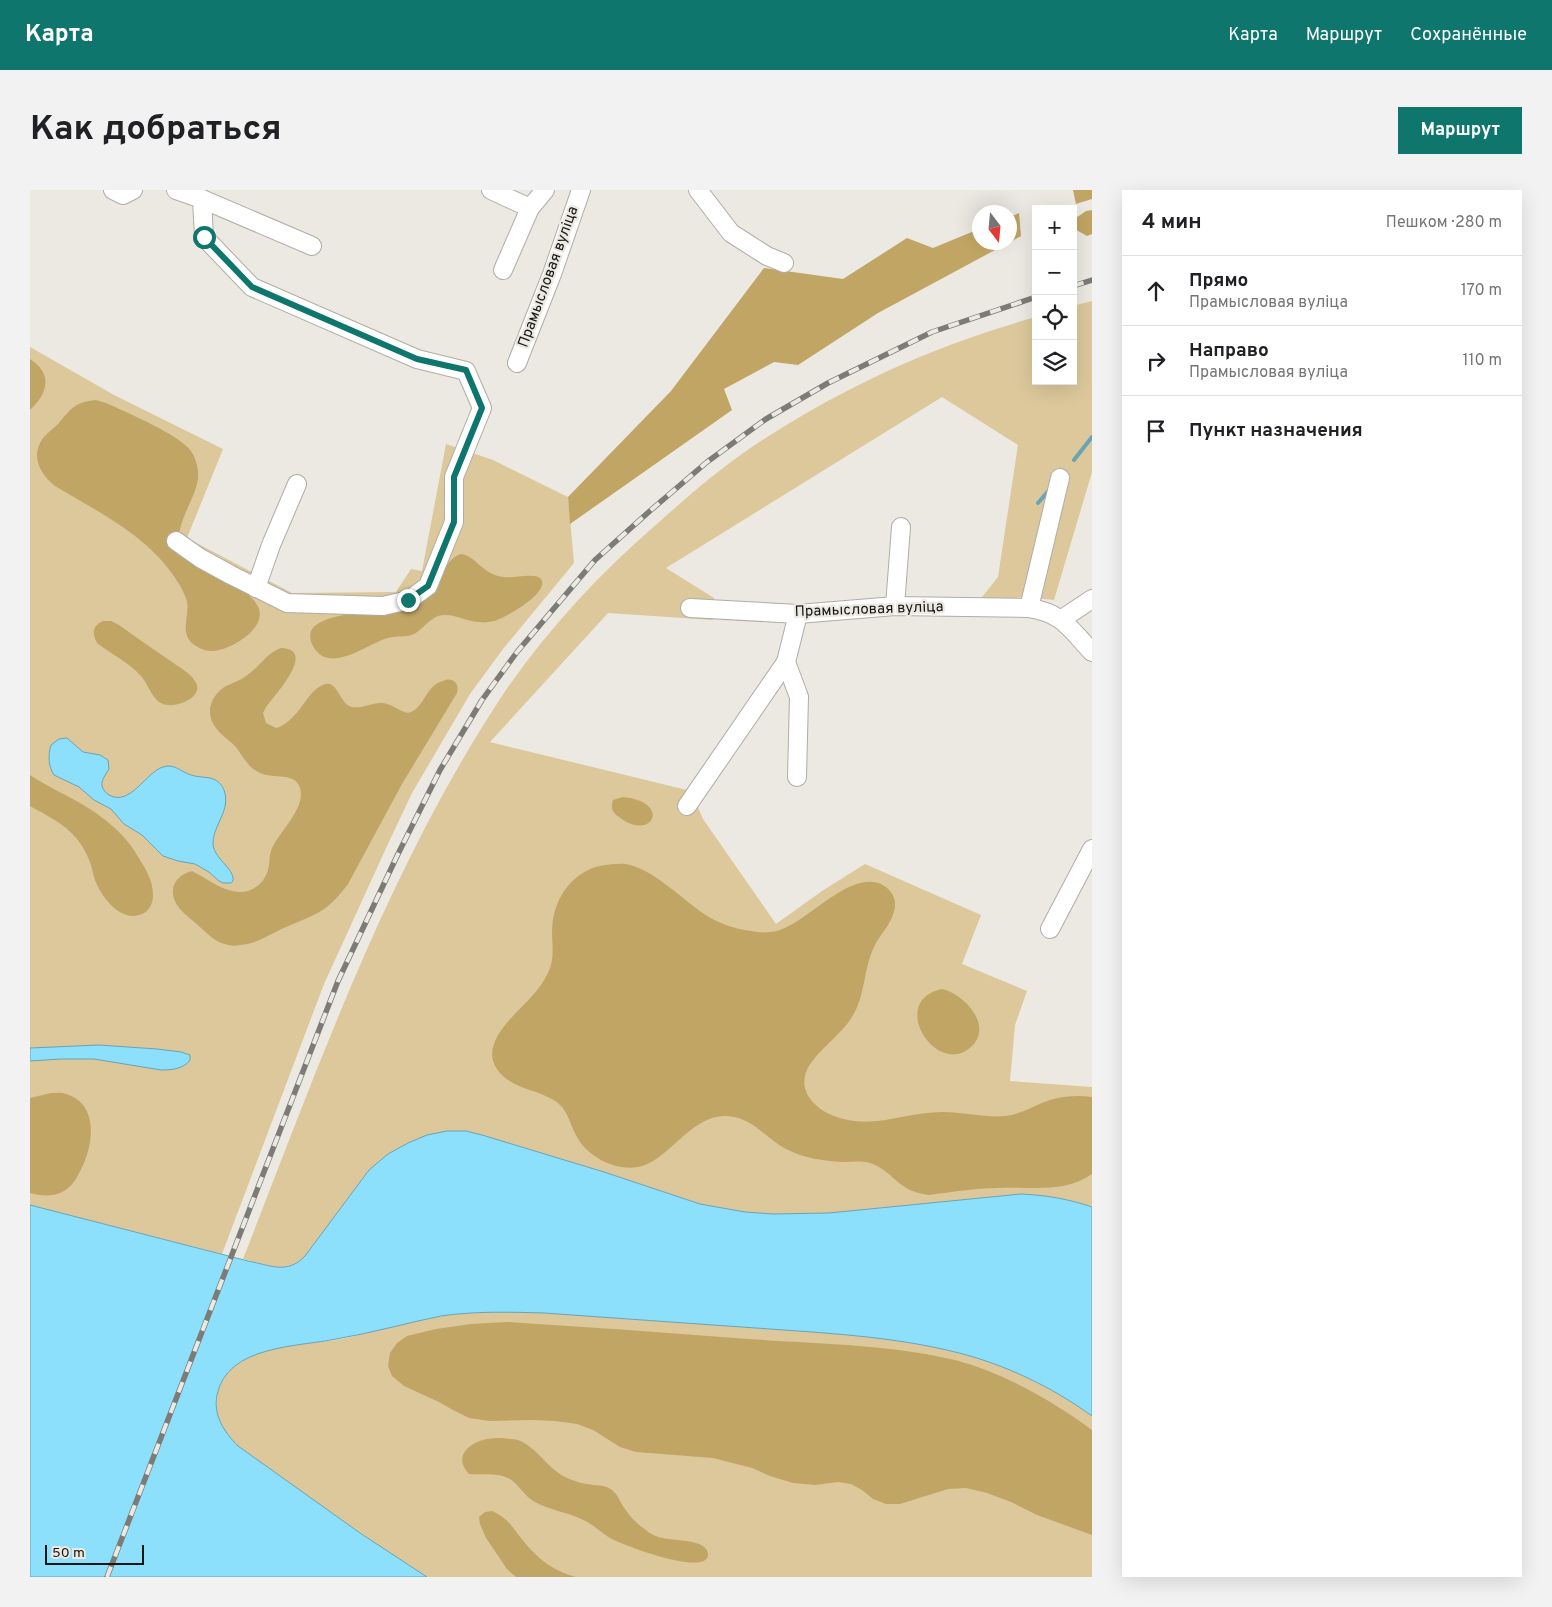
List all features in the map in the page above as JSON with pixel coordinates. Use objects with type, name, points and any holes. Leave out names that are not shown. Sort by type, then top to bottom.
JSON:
[{"type":"street","points":[[113,190],[123,195],[133,190]]},
{"type":"street","points":[[176,190],[202,199],[312,246]]},
{"type":"street","points":[[491,190],[530,208]]},
{"type":"street","points":[[503,270],[530,208],[545,190]]},
{"type":"street","name":"Прамысловая вуліца","points":[[517,364],[552,274],[581,190]]},
{"type":"street","points":[[698,190],[731,233],[767,256],[784,262]]},
{"type":"street","points":[[176,541],[200,558],[287,604],[383,606],[408,600],[428,586],[454,522],[454,477],[482,408],[466,370],[417,359],[252,287],[204,237],[202,199]]},
{"type":"street","points":[[1029,608],[1060,478]]},
{"type":"street","points":[[256,588],[271,545],[297,484]]},
{"type":"street","points":[[895,606],[901,527]]},
{"type":"street","points":[[1062,619],[1092,599]]},
{"type":"street","name":"Прамысловая вуліца","points":[[690,608],[798,614],[895,606],[1029,608],[1043,610],[1062,619],[1092,652]]},
{"type":"street","points":[[687,806],[786,662],[798,614]]},
{"type":"street","points":[[786,662],[798,697],[796,777]]},
{"type":"street","points":[[1050,929],[1092,849]]},
{"type":"shaded area","points":[[1073,190],[1092,190],[1092,199],[1076,204]]},
{"type":"shaded area","points":[[1092,210],[1092,234],[1087,236],[1077,230],[1077,217],[1086,211]]},
{"type":"shaded area","points":[[1019,213],[1021,236],[1017,238],[1017,214]]},
{"type":"shaded area","points":[[972,232],[972,250],[995,250],[878,313],[798,365],[774,362],[724,389],[732,410],[570,524],[568,497],[671,391],[764,268],[843,279],[907,238],[933,248]]},
{"type":"shaded area","points":[[1092,301],[1092,472],[1054,600],[1026,597],[979,601],[998,577],[1018,445],[942,397],[666,568],[714,598],[713,620],[608,613],[490,742],[691,791],[703,819],[776,924],[822,891],[865,864],[981,915],[962,964],[1027,991],[1015,1025],[1010,1081],[1092,1087],[1092,1207],[1057,1198],[1021,1194],[829,1213],[773,1214],[745,1212],[700,1204],[604,1172],[466,1131],[369,1170],[305,1256],[298,1262],[291,1266],[276,1267],[243,1259],[359,967],[426,825],[464,757],[506,690],[558,623],[616,561],[691,494],[737,457],[816,407],[887,371],[960,341],[1032,318],[1032,385],[1077,385],[1077,305]]},
{"type":"shaded area","points":[[30,347],[114,395],[223,449],[187,538],[292,593],[396,592],[411,569],[422,571],[446,444],[493,460],[568,497],[574,563],[503,649],[470,694],[412,793],[324,984],[222,1254],[30,1205]]},
{"type":"shaded area","points":[[30,359],[42,371],[45,377],[45,384],[41,397],[30,410]]},
{"type":"shaded area","points":[[96,400],[152,424],[176,438],[191,451],[196,462],[198,480],[183,518],[179,539],[209,570],[244,591],[257,605],[260,613],[258,622],[246,637],[237,643],[211,651],[193,644],[189,639],[186,629],[187,601],[180,586],[167,567],[139,539],[107,516],[55,486],[41,470],[38,464],[37,451],[43,438],[74,407],[83,402]]},
{"type":"shaded area","points":[[461,554],[471,558],[484,569],[496,575],[503,577],[536,576],[542,581],[542,587],[524,605],[494,621],[469,621],[448,615],[438,616],[414,634],[388,638],[360,651],[338,658],[329,658],[320,654],[313,646],[310,637],[316,625],[331,618],[355,613],[427,589],[435,583],[448,564]]},
{"type":"shaded area","points":[[103,621],[111,621],[119,625],[193,678],[197,687],[193,697],[175,705],[159,702],[143,678],[135,670],[97,643],[94,630]]},
{"type":"shaded area","points":[[281,648],[291,650],[295,656],[295,664],[284,684],[263,713],[266,723],[276,728],[288,722],[314,691],[322,685],[328,684],[333,686],[347,705],[352,707],[383,703],[408,713],[418,707],[431,688],[438,683],[452,680],[457,684],[457,693],[402,784],[348,884],[334,901],[306,919],[280,929],[253,943],[237,946],[229,945],[215,940],[182,912],[174,897],[174,886],[180,877],[192,871],[218,886],[233,891],[248,891],[255,888],[267,874],[272,848],[296,811],[301,796],[298,783],[289,778],[265,775],[252,768],[235,746],[218,731],[210,716],[211,705],[216,694],[226,686],[244,678],[271,653]]},
{"type":"shaded area","points":[[30,775],[98,814],[129,843],[151,881],[153,899],[147,910],[142,914],[132,916],[118,911],[106,900],[95,880],[83,847],[77,839],[61,824],[30,806]]},
{"type":"shaded area","points":[[623,797],[639,800],[648,806],[652,812],[652,819],[641,826],[631,824],[615,814],[612,808],[613,800]]},
{"type":"shaded area","points":[[613,864],[628,864],[640,868],[715,920],[732,927],[758,932],[777,931],[792,925],[830,898],[856,884],[869,882],[881,884],[891,892],[894,898],[893,915],[871,954],[857,1009],[847,1024],[812,1061],[808,1069],[804,1082],[810,1098],[827,1113],[842,1119],[871,1121],[943,1112],[1006,1116],[1055,1099],[1071,1096],[1092,1097],[1092,1174],[1081,1180],[1058,1187],[964,1190],[929,1195],[910,1190],[887,1172],[873,1164],[828,1161],[799,1155],[779,1145],[748,1122],[734,1117],[719,1116],[706,1120],[694,1127],[650,1163],[638,1167],[620,1167],[594,1155],[581,1143],[561,1105],[544,1095],[519,1086],[507,1079],[494,1064],[492,1053],[500,1032],[535,992],[548,973],[552,958],[553,921],[562,894],[581,874],[593,868]]},
{"type":"shaded area","points":[[942,989],[959,997],[967,1004],[978,1020],[978,1038],[972,1046],[959,1054],[945,1053],[933,1046],[923,1035],[918,1021],[918,1008],[926,996]]},
{"type":"shaded area","points":[[51,1093],[64,1093],[83,1105],[88,1114],[91,1133],[90,1144],[84,1163],[68,1189],[52,1195],[43,1195],[30,1193],[30,1098]]},
{"type":"shaded area","points":[[507,1311],[883,1339],[959,1353],[994,1364],[1028,1378],[1077,1405],[1092,1416],[1092,1577],[427,1577],[257,1462],[236,1444],[221,1424],[217,1408],[218,1391],[230,1370],[248,1357],[285,1346],[336,1340],[430,1318]]},
{"type":"shaded area","points":[[507,1322],[852,1345],[929,1355],[973,1365],[1009,1380],[1044,1398],[1092,1430],[1092,1535],[1037,1515],[987,1493],[966,1488],[948,1489],[900,1504],[886,1504],[873,1499],[851,1484],[838,1482],[816,1485],[793,1483],[752,1468],[713,1458],[636,1452],[620,1447],[593,1430],[577,1424],[533,1420],[489,1421],[469,1418],[404,1386],[392,1376],[388,1366],[390,1353],[397,1343],[407,1336],[436,1329],[471,1324]]},
{"type":"shaded area","points":[[503,1438],[525,1443],[565,1477],[581,1483],[606,1487],[612,1490],[631,1518],[652,1534],[661,1538],[697,1543],[707,1550],[708,1555],[704,1561],[694,1563],[663,1557],[630,1547],[610,1538],[585,1521],[535,1502],[510,1479],[495,1475],[469,1474],[462,1462],[465,1452],[469,1447],[487,1439]]},
{"type":"shaded area","points":[[492,1511],[507,1521],[530,1549],[541,1559],[561,1572],[576,1577],[516,1577],[507,1569],[486,1538],[480,1524],[479,1517],[485,1512]]},
{"type":"water","points":[[67,738],[83,752],[100,755],[108,760],[109,769],[103,779],[102,786],[108,794],[117,797],[131,793],[157,770],[167,766],[174,767],[191,775],[211,778],[218,782],[224,790],[226,797],[224,810],[213,842],[216,853],[231,872],[233,881],[231,883],[223,883],[195,864],[163,856],[142,835],[124,824],[111,809],[94,800],[79,787],[54,775],[49,760],[51,745],[59,739]]},
{"type":"water","points":[[99,1045],[181,1052],[190,1055],[190,1060],[181,1067],[161,1070],[94,1059],[30,1061],[30,1048]]},
{"type":"water","points":[[447,1131],[466,1131],[482,1135],[604,1172],[700,1204],[745,1212],[773,1214],[829,1213],[1021,1194],[1057,1198],[1092,1207],[1092,1416],[1045,1386],[994,1364],[959,1353],[909,1343],[832,1334],[544,1313],[454,1314],[349,1337],[284,1347],[249,1357],[234,1366],[223,1379],[216,1402],[221,1423],[228,1435],[238,1446],[360,1533],[427,1577],[30,1577],[30,1205],[248,1261],[285,1267],[298,1262],[305,1256],[369,1170],[388,1154],[427,1135]]},
{"type":"waterway","points":[[1074,460],[1092,437]]},
{"type":"waterway","points":[[1038,503],[1051,488]]},
{"type":"railway","points":[[1077,285],[1092,280]]},
{"type":"railway","points":[[107,1577],[338,981],[440,770],[482,700],[517,652],[595,560],[707,462],[766,419],[828,383],[932,332],[1032,298]]},
{"type":"route","points":[[204,237],[252,287],[417,359],[466,370],[482,408],[454,477],[454,522],[428,586],[408,600]]}]
